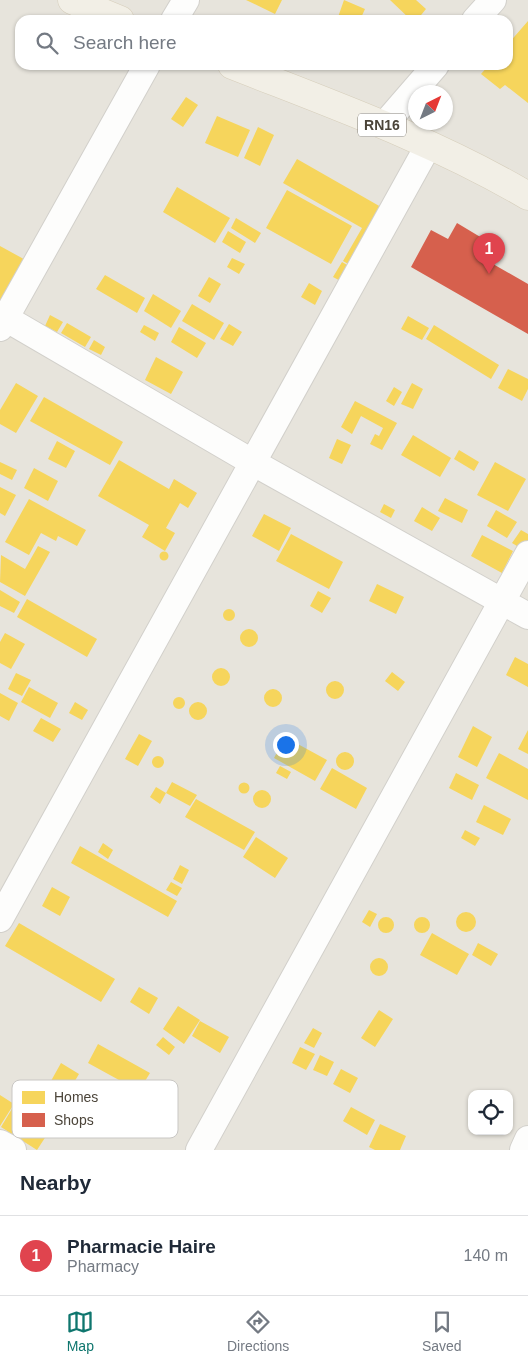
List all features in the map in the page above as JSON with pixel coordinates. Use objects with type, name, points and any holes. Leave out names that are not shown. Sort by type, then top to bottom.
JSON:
[{"type":"main road","points":[[72,0],[108,15]]},
{"type":"main road","name":"RN16","points":[[245,70],[384,125],[500,179],[528,196]]},
{"type":"street","points":[[177,15],[186,0]]},
{"type":"street","points":[[480,15],[493,0]]},
{"type":"street","points":[[144,70],[2,321],[528,616]]},
{"type":"street","points":[[384,125],[432,70]]},
{"type":"street","points":[[0,918],[428,146]]},
{"type":"street","points":[[198,1150],[528,554]]},
{"type":"street","points":[[523,1150],[528,1139]]},
{"type":"street","points":[[0,1143],[13,1150]]},
{"type":"shaded area","points":[[0,0],[528,0],[528,1150],[0,1150]]},
{"type":"building: Homes","points":[[246,0],[282,0],[275,14]]},
{"type":"building: Homes","points":[[344,0],[365,9],[362,15],[339,15]]},
{"type":"building: Homes","points":[[390,0],[416,0],[426,9],[421,15],[406,15]]},
{"type":"building: Homes","points":[[528,21],[528,103],[505,85],[500,89],[481,74],[485,70],[513,70],[513,38]]},
{"type":"building: Homes","points":[[186,97],[198,105],[183,127],[171,119]]},
{"type":"building: Homes","points":[[217,116],[250,130],[238,157],[205,143]]},
{"type":"building: Homes","points":[[258,127],[274,135],[260,166],[244,158]]},
{"type":"building: Homes","points":[[297,159],[388,211],[355,268],[343,261],[362,228],[283,183]]},
{"type":"building: Homes","points":[[177,187],[230,218],[215,243],[163,212]]},
{"type":"building: Homes","points":[[287,190],[352,226],[331,264],[266,228]]},
{"type":"building: Homes","points":[[236,218],[261,233],[255,243],[231,228]]},
{"type":"building: Homes","points":[[228,231],[246,242],[240,253],[222,242]]},
{"type":"building: Homes","points":[[0,246],[31,263],[0,304]]},
{"type":"building: Homes","points":[[232,258],[245,264],[239,274],[227,267]]},
{"type":"building: Homes","points":[[342,262],[356,270],[348,285],[333,277]]},
{"type":"building: Homes","points":[[105,275],[145,298],[137,313],[96,289]]},
{"type":"building: Homes","points":[[209,277],[221,284],[210,303],[198,296]]},
{"type":"building: Homes","points":[[309,283],[322,291],[315,305],[301,297]]},
{"type":"building: Homes","points":[[153,294],[181,311],[171,328],[144,311]]},
{"type":"building: Homes","points":[[192,304],[224,323],[214,340],[182,321]]},
{"type":"building: Homes","points":[[50,315],[63,322],[57,332],[45,326]]},
{"type":"building: Homes","points":[[408,316],[429,328],[422,340],[401,329]]},
{"type":"building: Homes","points":[[67,323],[91,337],[85,347],[61,333]]},
{"type":"building: Homes","points":[[229,324],[242,332],[233,346],[220,339]]},
{"type":"building: Homes","points":[[144,325],[159,333],[155,341],[140,332]]},
{"type":"building: Homes","points":[[434,325],[499,365],[491,379],[426,339]]},
{"type":"building: Homes","points":[[179,327],[206,343],[197,358],[171,342]]},
{"type":"building: Homes","points":[[94,340],[105,347],[101,355],[89,349]]},
{"type":"building: Homes","points":[[156,357],[183,372],[171,394],[145,380]]},
{"type":"building: Homes","points":[[508,369],[528,379],[528,389],[522,401],[498,388]]},
{"type":"building: Homes","points":[[16,383],[38,396],[16,433],[0,424],[0,410]]},
{"type":"building: Homes","points":[[412,383],[423,389],[413,409],[401,404]]},
{"type":"building: Homes","points":[[394,387],[402,392],[394,406],[386,401]]},
{"type":"building: Homes","points":[[44,397],[123,442],[110,465],[30,421]]},
{"type":"building: Homes","points":[[355,401],[397,423],[382,450],[370,444],[375,434],[379,436],[383,428],[361,416],[352,434],[341,427]]},
{"type":"building: Homes","points":[[413,435],[451,458],[440,477],[401,455]]},
{"type":"building: Homes","points":[[337,439],[351,445],[342,464],[329,458]]},
{"type":"building: Homes","points":[[57,441],[75,451],[66,468],[48,459]]},
{"type":"building: Homes","points":[[459,450],[479,462],[474,471],[454,459]]},
{"type":"building: Homes","points":[[119,460],[169,489],[174,479],[197,493],[188,508],[180,503],[166,528],[175,533],[165,551],[142,537],[149,525],[98,496]]},
{"type":"building: Homes","points":[[0,462],[17,470],[12,480],[0,474]]},
{"type":"building: Homes","points":[[495,462],[526,479],[508,511],[477,495]]},
{"type":"building: Homes","points":[[34,468],[58,481],[48,501],[24,488]]},
{"type":"building: Homes","points":[[0,487],[16,495],[5,516],[0,513]]},
{"type":"building: Homes","points":[[445,498],[468,510],[462,523],[438,511]]},
{"type":"building: Homes","points":[[29,499],[86,530],[77,546],[58,536],[56,541],[41,533],[29,555],[5,542]]},
{"type":"building: Homes","points":[[384,504],[395,510],[391,518],[380,512]]},
{"type":"building: Homes","points":[[422,507],[440,518],[432,531],[414,521]]},
{"type":"building: Homes","points":[[496,510],[517,522],[507,538],[487,526]]},
{"type":"building: Homes","points":[[264,514],[291,528],[279,551],[252,536]]},
{"type":"building: Homes","points":[[521,530],[528,534],[528,541],[522,549],[512,543]]},
{"type":"building: Homes","points":[[291,534],[343,562],[329,589],[276,561]]},
{"type":"building: Homes","points":[[482,535],[513,551],[502,573],[471,556]]},
{"type":"building: Homes","points":[[38,546],[50,552],[25,596],[0,582],[1,555],[25,569]]},
{"type":"building: Homes","points":[[164,551],[169,556],[164,561],[159,556]]},
{"type":"building: Homes","points":[[377,584],[404,597],[396,614],[369,601]]},
{"type":"building: Homes","points":[[0,590],[20,602],[14,613],[0,606]]},
{"type":"building: Homes","points":[[318,591],[331,598],[322,613],[310,606]]},
{"type":"building: Homes","points":[[27,599],[97,639],[87,657],[17,617]]},
{"type":"building: Homes","points":[[227,609],[231,609],[235,615],[231,621],[227,621],[223,617],[223,613]]},
{"type":"building: Homes","points":[[249,629],[255,632],[258,638],[255,644],[249,647],[243,644],[240,638],[243,632]]},
{"type":"building: Homes","points":[[5,633],[25,644],[11,669],[0,663],[0,642]]},
{"type":"building: Homes","points":[[515,657],[528,664],[528,687],[506,675]]},
{"type":"building: Homes","points":[[221,668],[227,671],[230,677],[227,683],[221,686],[215,683],[212,677],[215,671]]},
{"type":"building: Homes","points":[[392,672],[405,682],[398,691],[385,681]]},
{"type":"building: Homes","points":[[16,673],[31,680],[22,696],[8,689]]},
{"type":"building: Homes","points":[[335,681],[341,684],[344,690],[341,696],[335,699],[329,696],[326,690],[329,684]]},
{"type":"building: Homes","points":[[29,687],[58,703],[50,718],[21,702]]},
{"type":"building: Homes","points":[[273,689],[279,692],[282,698],[279,704],[273,707],[267,704],[264,698],[267,692]]},
{"type":"building: Homes","points":[[0,693],[18,703],[9,721],[0,716]]},
{"type":"building: Homes","points":[[177,697],[181,697],[185,703],[181,709],[177,709],[173,705],[173,701]]},
{"type":"building: Homes","points":[[75,702],[88,710],[82,720],[69,713]]},
{"type":"building: Homes","points":[[198,702],[204,705],[207,711],[204,717],[198,720],[192,717],[189,711],[192,705]]},
{"type":"building: Homes","points":[[41,718],[61,729],[53,742],[33,731]]},
{"type":"building: Homes","points":[[473,726],[492,737],[477,767],[458,757]]},
{"type":"building: Homes","points":[[528,730],[528,754],[518,749]]},
{"type":"building: Homes","points":[[139,734],[152,741],[138,766],[125,759]]},
{"type":"building: Homes","points":[[285,737],[327,760],[315,781],[274,758]]},
{"type":"building: Homes","points":[[345,752],[351,755],[354,761],[351,767],[345,770],[339,767],[336,761],[339,755]]},
{"type":"building: Homes","points":[[499,753],[528,769],[528,800],[486,778]]},
{"type":"building: Homes","points":[[156,756],[160,756],[164,762],[160,768],[156,768],[152,764],[152,760]]},
{"type":"building: Homes","points":[[280,766],[291,772],[287,779],[276,773]]},
{"type":"building: Homes","points":[[332,768],[367,788],[356,809],[320,789]]},
{"type":"building: Homes","points":[[456,773],[479,785],[472,800],[449,788]]},
{"type":"building: Homes","points":[[172,782],[197,795],[190,806],[166,793]]},
{"type":"building: Homes","points":[[244,782],[250,788],[244,794],[238,788]]},
{"type":"building: Homes","points":[[156,787],[166,793],[160,804],[150,797]]},
{"type":"building: Homes","points":[[262,790],[270,795],[271,799],[266,807],[262,808],[254,803],[253,799],[258,791]]},
{"type":"building: Homes","points":[[196,799],[255,832],[244,850],[185,817]]},
{"type":"building: Homes","points":[[484,805],[511,819],[503,835],[476,822]]},
{"type":"building: Homes","points":[[465,830],[480,838],[475,846],[461,838]]},
{"type":"building: Homes","points":[[256,837],[288,858],[275,878],[243,857]]},
{"type":"building: Homes","points":[[103,843],[113,850],[108,859],[98,852]]},
{"type":"building: Homes","points":[[80,846],[177,901],[168,917],[71,863]]},
{"type":"building: Homes","points":[[180,865],[189,870],[182,884],[173,879]]},
{"type":"building: Homes","points":[[171,882],[182,888],[177,896],[166,890]]},
{"type":"building: Homes","points":[[52,887],[70,897],[60,916],[42,906]]},
{"type":"building: Homes","points":[[369,910],[377,914],[370,927],[362,922]]},
{"type":"building: Homes","points":[[466,912],[473,915],[476,922],[473,929],[466,932],[459,929],[456,922],[459,915]]},
{"type":"building: Homes","points":[[383,917],[389,917],[394,922],[392,931],[383,933],[378,928],[378,922]]},
{"type":"building: Homes","points":[[422,917],[430,925],[422,933],[414,925]]},
{"type":"building: Homes","points":[[19,923],[115,979],[101,1002],[5,946]]},
{"type":"building: Homes","points":[[432,933],[469,954],[457,975],[420,955]]},
{"type":"building: Homes","points":[[478,943],[498,954],[491,966],[472,955]]},
{"type":"building: Homes","points":[[379,958],[385,961],[388,967],[385,973],[379,976],[373,973],[370,967],[373,961]]},
{"type":"building: Homes","points":[[139,987],[158,998],[149,1014],[130,1002]]},
{"type":"building: Homes","points":[[178,1006],[200,1020],[184,1044],[163,1029]]},
{"type":"building: Homes","points":[[379,1010],[393,1019],[375,1047],[361,1038]]},
{"type":"building: Homes","points":[[200,1021],[229,1037],[220,1053],[192,1036]]},
{"type":"building: Homes","points":[[313,1028],[322,1033],[314,1048],[304,1043]]},
{"type":"building: Homes","points":[[163,1037],[175,1047],[169,1055],[156,1045]]},
{"type":"building: Homes","points":[[98,1044],[150,1073],[146,1080],[119,1080],[88,1063]]},
{"type":"building: Homes","points":[[300,1047],[315,1054],[306,1070],[292,1063]]},
{"type":"building: Homes","points":[[320,1055],[334,1062],[327,1076],[313,1070]]},
{"type":"building: Homes","points":[[61,1063],[79,1074],[75,1080],[52,1080]]},
{"type":"building: Homes","points":[[341,1069],[358,1078],[350,1093],[333,1084]]},
{"type":"building: Homes","points":[[0,1095],[12,1103],[12,1107],[0,1126]]},
{"type":"building: Homes","points":[[351,1107],[375,1120],[367,1135],[343,1121]]},
{"type":"building: Homes","points":[[12,1109],[12,1134],[1,1127]]},
{"type":"building: Homes","points":[[380,1124],[406,1136],[400,1150],[375,1150],[369,1147]]},
{"type":"building: Homes","points":[[18,1138],[45,1138],[37,1150]]},
{"type":"building: Shops","points":[[457,223],[487,241],[479,256],[528,284],[528,334],[411,267],[431,230],[448,239]]},
{"type":"place","name":"Pharmacie Haire","points":[[489,274]]}]
